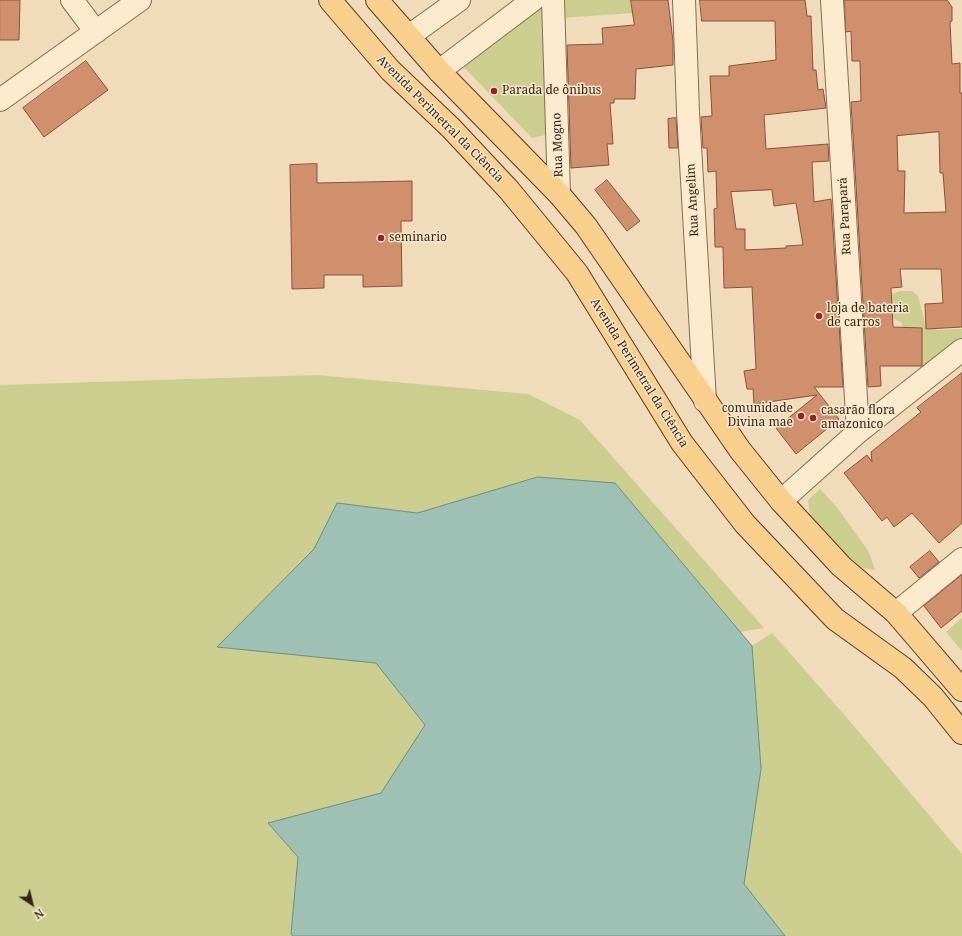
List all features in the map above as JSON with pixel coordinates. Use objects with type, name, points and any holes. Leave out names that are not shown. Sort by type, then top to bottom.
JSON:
[{"type":"main road","name":"Avenida Perimetral da Ciência","points":[[330,0],[390,70],[451,128],[509,190],[577,273],[682,443],[745,524],[835,619],[903,668],[933,697],[962,733]]},
{"type":"main road","points":[[377,0],[439,71],[559,194],[586,226],[705,401],[740,450],[781,501],[841,566],[896,613],[962,690]]},
{"type":"street","points":[[72,0],[96,32]]},
{"type":"street","points":[[0,100],[140,0]]},
{"type":"street","points":[[409,36],[460,0]]},
{"type":"street","points":[[439,71],[533,0]]},
{"type":"street","name":"Rua Mogno","points":[[553,0],[559,194]]},
{"type":"street","name":"Rua Angelim","points":[[684,0],[688,112],[705,401]]},
{"type":"street","name":"Rua Parapará","points":[[832,0],[858,432]]},
{"type":"street","points":[[781,501],[858,432],[962,350]]},
{"type":"street","points":[[896,613],[962,559]]},
{"type":"green space","points":[[559,0],[632,0],[633,13],[561,18]]},
{"type":"green space","points":[[549,7],[553,113],[545,135],[532,138],[458,61],[529,8]]},
{"type":"green space","points":[[901,291],[912,291],[918,296],[926,326],[935,323],[937,330],[962,329],[962,344],[940,362],[922,367],[922,346],[903,342],[902,323],[892,318],[891,294]]},
{"type":"green space","points":[[317,375],[528,394],[580,420],[764,628],[740,632],[615,483],[538,477],[417,513],[337,503],[314,549],[218,647],[376,663],[425,726],[381,793],[268,823],[298,857],[291,934],[293,936],[0,936],[0,385]]},
{"type":"green space","points":[[820,489],[836,506],[869,552],[875,570],[862,568],[811,524],[808,500]]},
{"type":"green space","points":[[962,618],[962,651],[946,632]]},
{"type":"green space","points":[[772,633],[848,719],[962,854],[962,936],[785,936],[744,884],[761,769],[752,646]]},
{"type":"water","points":[[538,477],[615,483],[752,646],[761,769],[744,884],[785,936],[293,936],[291,934],[298,857],[268,823],[381,793],[425,725],[376,663],[217,647],[314,549],[337,503],[417,513]]},
{"type":"building","points":[[0,0],[20,0],[19,40],[0,40]]},
{"type":"building","points":[[631,0],[668,0],[673,41],[673,65],[636,69],[635,99],[614,99],[614,103],[610,103],[613,144],[607,144],[609,165],[571,168],[567,45],[603,44],[602,28],[634,25]]},
{"type":"building","points":[[700,0],[805,0],[807,16],[811,16],[813,70],[816,70],[818,90],[823,89],[826,108],[764,115],[766,149],[828,144],[829,161],[812,162],[814,202],[831,199],[843,387],[814,387],[839,419],[796,454],[776,428],[817,395],[754,404],[753,389],[747,389],[744,371],[756,369],[752,287],[724,288],[723,247],[715,247],[714,209],[717,208],[716,171],[708,172],[707,148],[703,148],[701,117],[712,116],[710,76],[729,76],[729,66],[776,60],[775,21],[702,21]],"holes":[[[772,190],[774,206],[796,203],[803,245],[786,246],[786,248],[745,250],[745,229],[736,229],[731,192]]]},
{"type":"building","points":[[845,0],[947,0],[952,7],[952,21],[950,22],[952,64],[960,63],[960,93],[962,93],[962,327],[926,329],[925,304],[943,303],[941,269],[900,269],[902,287],[891,288],[893,327],[922,328],[922,366],[880,366],[881,386],[868,387],[851,102],[861,101],[860,61],[852,61],[851,31],[846,32]],"holes":[[[939,132],[940,173],[943,173],[946,212],[904,213],[905,171],[898,171],[897,136]]]},
{"type":"building","points":[[86,61],[108,90],[44,137],[23,108]]},
{"type":"building","points":[[676,118],[678,148],[669,148],[668,119]]},
{"type":"building","points":[[317,164],[317,183],[412,181],[412,221],[401,221],[402,286],[363,287],[363,275],[324,275],[324,288],[292,289],[290,165]]},
{"type":"building","points":[[607,180],[640,221],[627,231],[595,190]]},
{"type":"building","points":[[962,373],[962,523],[939,543],[912,513],[894,527],[887,517],[882,521],[844,473],[867,455],[872,462],[871,452],[921,412],[917,408]]},
{"type":"building","points":[[930,551],[939,562],[919,578],[910,567]]},
{"type":"building","points":[[962,575],[962,611],[941,628],[924,606]]},
{"type":"place","name":"Parada de ônibus","points":[[494,91]]},
{"type":"place","name":"seminario","points":[[381,238]]},
{"type":"place","name":"loja de bateria de carros","points":[[819,316]]},
{"type":"place","name":"comunidade Divina mae","points":[[801,416]]},
{"type":"place","name":"casarão flora amazonico","points":[[813,418]]}]
